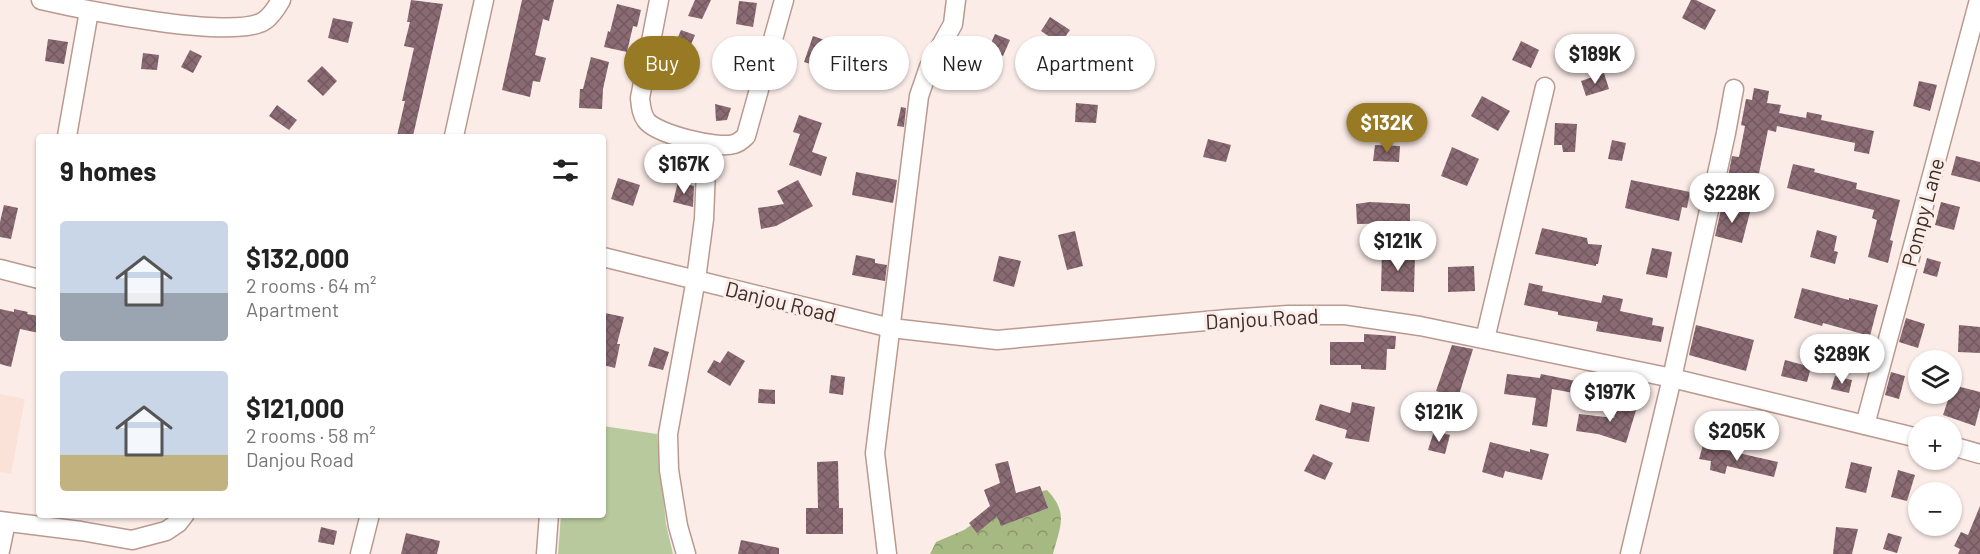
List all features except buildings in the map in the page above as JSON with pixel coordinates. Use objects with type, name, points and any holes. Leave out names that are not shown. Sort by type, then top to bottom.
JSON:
[{"type":"street","points":[[41,0],[89,11],[214,28],[240,27],[263,22],[281,0]]},
{"type":"street","points":[[659,0],[640,98],[641,112],[647,122],[666,132],[707,144],[734,144],[746,136],[784,0]]},
{"type":"street","points":[[886,554],[875,453],[920,96],[929,67],[953,24],[957,0]]},
{"type":"street","name":"Pompy Lane","points":[[1865,425],[1979,0]]},
{"type":"street","points":[[454,134],[483,5]]},
{"type":"street","points":[[67,134],[89,11]]},
{"type":"street","points":[[1485,339],[1545,87]]},
{"type":"street","points":[[1630,554],[1672,378],[1734,89]]},
{"type":"street","points":[[686,554],[678,526],[669,470],[668,434],[696,279],[704,219],[707,144]]},
{"type":"street","name":"Danjou Road","points":[[606,258],[891,328],[997,340],[1228,319],[1302,314],[1345,315],[1420,326],[1672,378],[1908,436]]},
{"type":"street","points":[[0,269],[36,278]]},
{"type":"street","points":[[1962,449],[1980,454]]},
{"type":"street","points":[[0,551],[3,522],[81,531],[132,540],[166,531],[182,518]]},
{"type":"street","points":[[360,554],[369,518]]},
{"type":"street","points":[[546,554],[549,518]]},
{"type":"shaded area","points":[[0,394],[25,399],[11,474],[0,472]]},
{"type":"green space","points":[[606,426],[657,434],[666,524],[673,554],[558,554],[561,518],[606,518]]},
{"type":"green space","points":[[1047,490],[1058,506],[1061,521],[1053,554],[930,554],[936,542],[964,530],[1033,493]]}]
